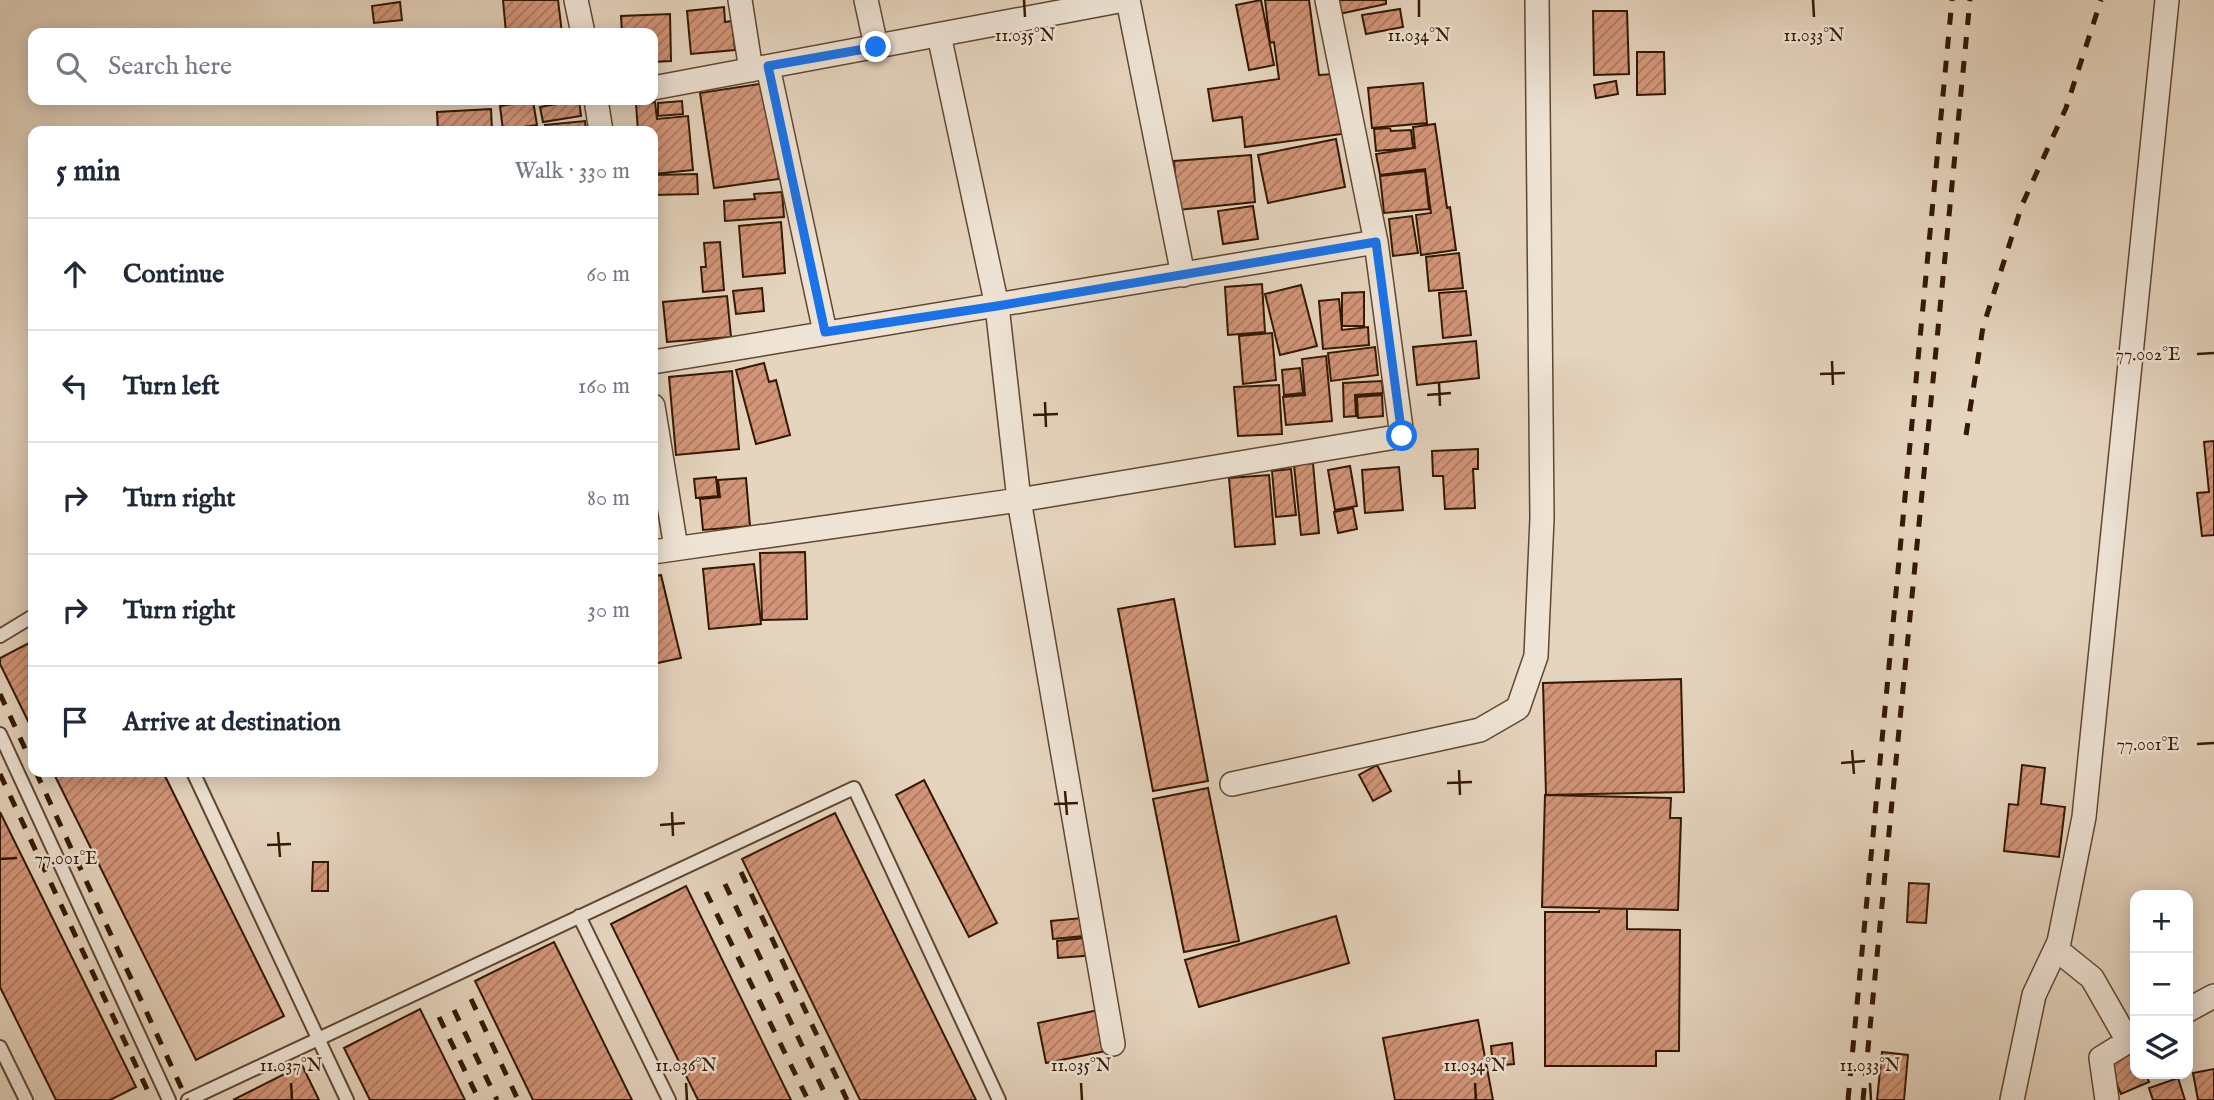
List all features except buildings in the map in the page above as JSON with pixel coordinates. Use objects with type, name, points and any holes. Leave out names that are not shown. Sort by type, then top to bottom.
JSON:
[{"type":"street","points":[[576,0],[582,28]]},
{"type":"street","points":[[740,0],[760,68],[825,332]]},
{"type":"street","points":[[866,0],[876,47]]},
{"type":"street","points":[[658,87],[1126,0],[1183,275]]},
{"type":"street","points":[[658,551],[1019,500],[1402,436],[1376,242],[1327,0]]},
{"type":"street","points":[[1232,784],[1480,730],[1518,708],[1536,656],[1542,518],[1537,0]]},
{"type":"street","points":[[2012,1100],[2034,995],[2059,942],[2084,817],[2167,0]]},
{"type":"street","points":[[939,35],[997,306],[1019,500],[1113,1044]]},
{"type":"street","points":[[597,105],[600,126]]},
{"type":"street","points":[[658,361],[1376,242]]},
{"type":"street","points":[[658,437],[676,548]]},
{"type":"street","points":[[2056,949],[2092,978],[2130,1036]]},
{"type":"street","points":[[2193,1007],[2214,996]]},
{"type":"street","points":[[2107,1100],[2101,1058],[2130,1040]]},
{"type":"lane","points":[[0,636],[28,619]]},
{"type":"lane","points":[[0,734],[169,1100]]},
{"type":"lane","points":[[195,777],[347,1100]]},
{"type":"lane","points":[[188,1100],[854,788],[999,1100]]},
{"type":"lane","points":[[579,916],[670,1100]]},
{"type":"lane","points":[[0,1047],[26,1100]]},
{"type":"railway","points":[[1848,1100],[1952,0]]},
{"type":"railway","points":[[1863,1100],[1970,0]]},
{"type":"railway","points":[[1966,435],[1983,327],[2022,205],[2066,108],[2101,0]]},
{"type":"railway","points":[[0,694],[28,755]]},
{"type":"railway","points":[[0,774],[152,1100]]},
{"type":"railway","points":[[38,777],[187,1100]]},
{"type":"railway","points":[[741,872],[847,1100]]},
{"type":"railway","points":[[725,884],[828,1100]]},
{"type":"railway","points":[[706,892],[808,1100]]},
{"type":"railway","points":[[471,999],[518,1100]]},
{"type":"railway","points":[[454,1010],[497,1100]]},
{"type":"railway","points":[[439,1017],[479,1100]]},
{"type":"route","points":[[876,47],[768,66],[825,332],[1376,242],[1402,436]]}]
